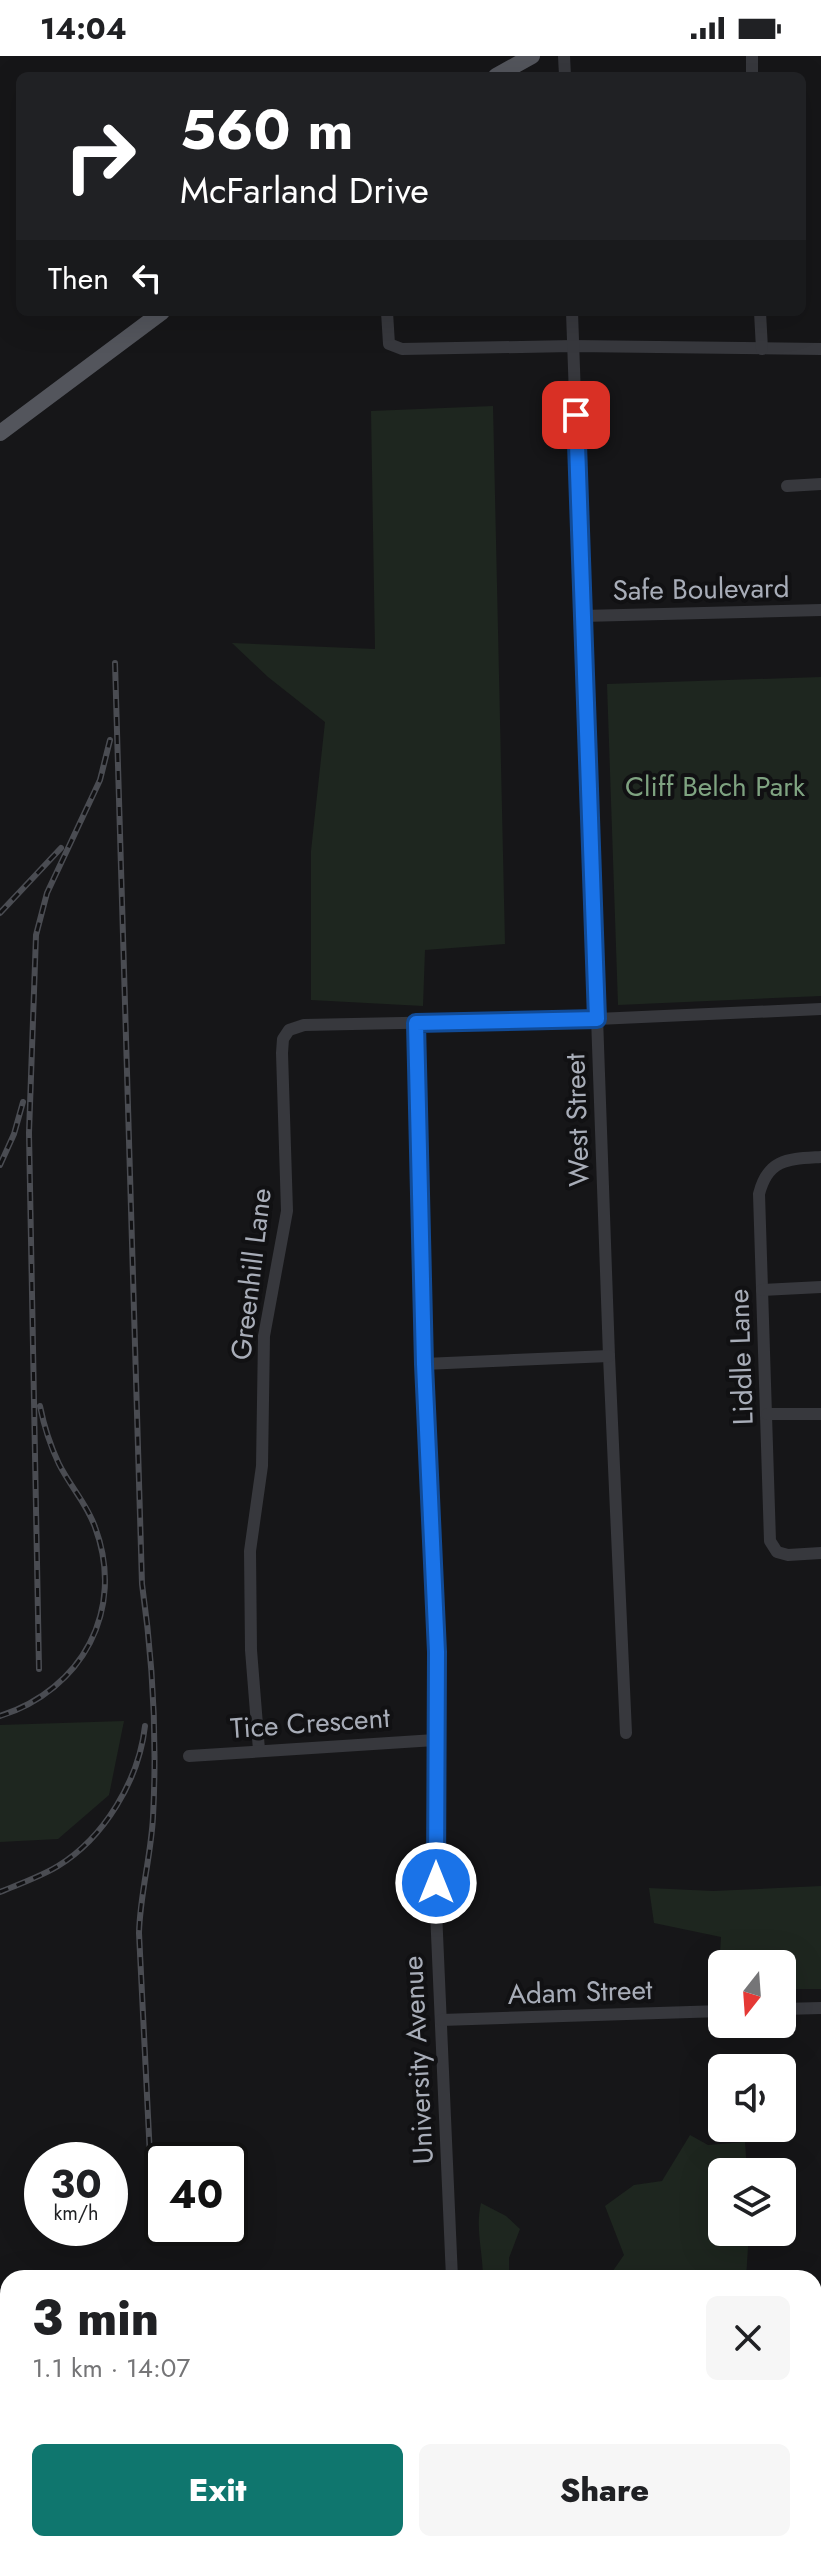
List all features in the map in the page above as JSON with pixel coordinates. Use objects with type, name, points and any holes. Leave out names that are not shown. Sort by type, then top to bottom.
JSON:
[{"type":"main road","points":[[503,72],[532,56]]},
{"type":"main road","points":[[0,433],[157,316]]},
{"type":"street","points":[[387,316],[389,344],[402,349],[573,346],[821,349]]},
{"type":"street","name":"West Street","points":[[572,316],[609,1356],[626,1733]]},
{"type":"street","points":[[760,316],[762,349]]},
{"type":"street","points":[[787,486],[821,484]]},
{"type":"street","name":"Safe Boulevard","points":[[582,616],[821,610]]},
{"type":"street","points":[[416,1023],[821,1009]]},
{"type":"street","name":"University Avenue","points":[[416,1023],[424,1364],[437,1652],[436,1911],[452,2270]]},
{"type":"street","name":"Greenhill Lane","points":[[259,1750],[251,1650],[250,1551],[262,1466],[264,1336],[287,1211],[283,1039],[289,1030],[304,1025],[416,1023]]},
{"type":"street","name":"Liddle Lane","points":[[821,1157],[788,1159],[777,1163],[762,1181],[759,1194],[770,1541],[777,1552],[788,1555],[821,1553]]},
{"type":"street","points":[[762,1290],[821,1287]]},
{"type":"street","points":[[424,1364],[609,1356]]},
{"type":"street","points":[[767,1414],[821,1414]]},
{"type":"street","name":"Tice Crescent","points":[[189,1756],[435,1740]]},
{"type":"street","points":[[796,2009],[821,2008]]},
{"type":"street","name":"Adam Street","points":[[441,2020],[708,2011]]},
{"type":"green space","points":[[493,406],[505,944],[425,950],[423,1006],[311,1000],[311,851],[325,722],[268,677],[232,643],[375,649],[371,411]]},
{"type":"green space","name":"Cliff Belch Park","points":[[821,677],[821,996],[618,1005],[607,684]]},
{"type":"green space","points":[[124,1721],[109,1795],[58,1839],[0,1842],[0,1725]]},
{"type":"green space","points":[[821,1886],[821,1989],[796,1989],[796,1950],[720,1950],[721,1937],[654,1923],[649,1888],[713,1891]]},
{"type":"green space","points":[[690,2135],[708,2145],[745,2142],[746,2158],[708,2158],[708,2246],[748,2246],[747,2270],[614,2270],[624,2255],[605,2206],[634,2185],[662,2181]]},
{"type":"green space","points":[[481,2203],[506,2216],[520,2229],[509,2258],[509,2270],[482,2270]]},
{"type":"railway","points":[[115,663],[142,1584],[154,1730],[153,1817],[139,1933],[149,2142]]},
{"type":"railway","points":[[39,1669],[29,1133],[36,935],[47,893],[100,780],[110,740]]},
{"type":"railway","points":[[0,913],[61,848]]},
{"type":"railway","points":[[0,1165],[14,1134],[23,1102]]},
{"type":"railway","points":[[0,1716],[29,1704],[54,1687],[74,1667],[90,1643],[100,1616],[105,1588],[103,1558],[95,1527],[59,1464],[40,1406]]},
{"type":"railway","points":[[0,1892],[58,1866],[75,1854],[104,1824],[127,1787],[145,1726]]},
{"type":"route","points":[[436,1883],[437,1652],[424,1364],[416,1023],[597,1019],[576,415]]}]
